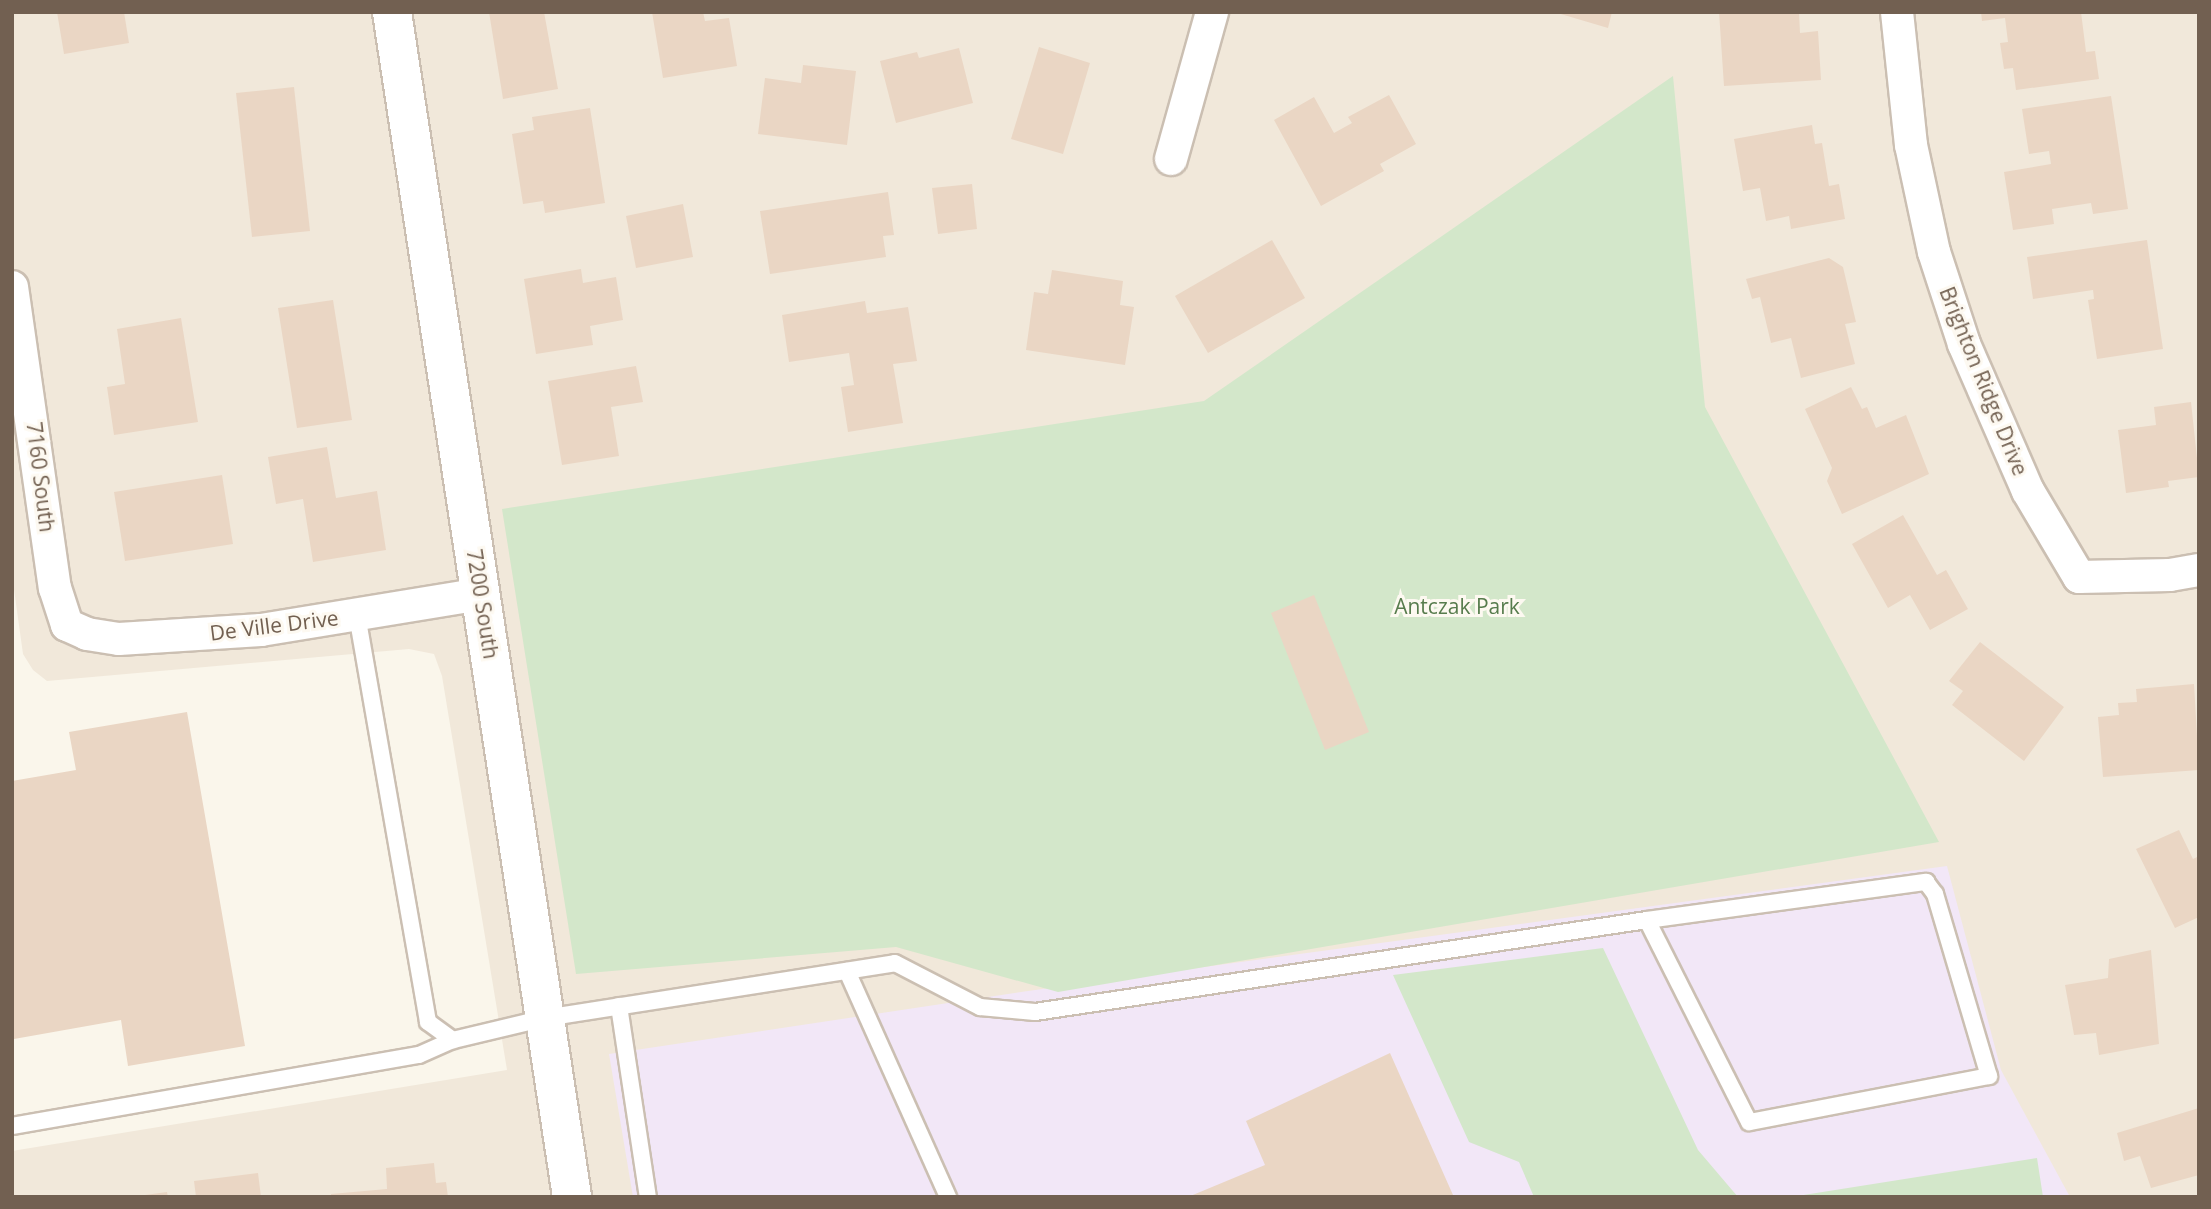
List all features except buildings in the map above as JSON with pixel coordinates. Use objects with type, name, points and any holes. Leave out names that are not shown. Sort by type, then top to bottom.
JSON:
[{"type":"street","name":"7200 South","points":[[393,12],[572,1197]]},
{"type":"street","points":[[1171,159],[1212,12]]},
{"type":"street","name":"Brighton Ridge Drive","points":[[1897,12],[1911,145],[1934,252],[1964,344],[2028,491],[2079,577],[2170,575],[2199,570]]},
{"type":"street","name":"7160 South","points":[[12,287],[22,408],[55,588],[67,625]]},
{"type":"street","name":"De Ville Drive","points":[[67,625],[87,634],[119,639],[261,630],[481,594]]},
{"type":"lane","points":[[357,615],[428,1022],[453,1040]]},
{"type":"lane","points":[[12,1126],[419,1055],[453,1040],[545,1018],[895,963],[980,1007],[1035,1012],[1647,920],[1926,882],[1935,894],[1989,1076],[1749,1122],[1647,920]]},
{"type":"lane","points":[[847,971],[948,1197]]},
{"type":"lane","points":[[619,1006],[648,1197]]},
{"type":"shaded area","points":[[12,12],[2199,12],[2199,1197],[12,1197],[12,1151],[507,1070],[442,676],[434,654],[409,649],[47,681],[33,670],[23,654],[12,575]]},
{"type":"shaded area","points":[[1947,866],[2001,1070],[2070,1197],[633,1197],[609,1054],[1028,991]]},
{"type":"green space","name":"Antczak Park","points":[[1673,76],[1705,407],[1939,842],[1058,992],[896,947],[576,974],[502,509],[1204,401]]},
{"type":"green space","points":[[1603,948],[1698,1150],[1738,1197],[1534,1197],[1519,1162],[1469,1142],[1393,975]]},
{"type":"green space","points":[[2037,1158],[2043,1197],[1791,1197]]}]
